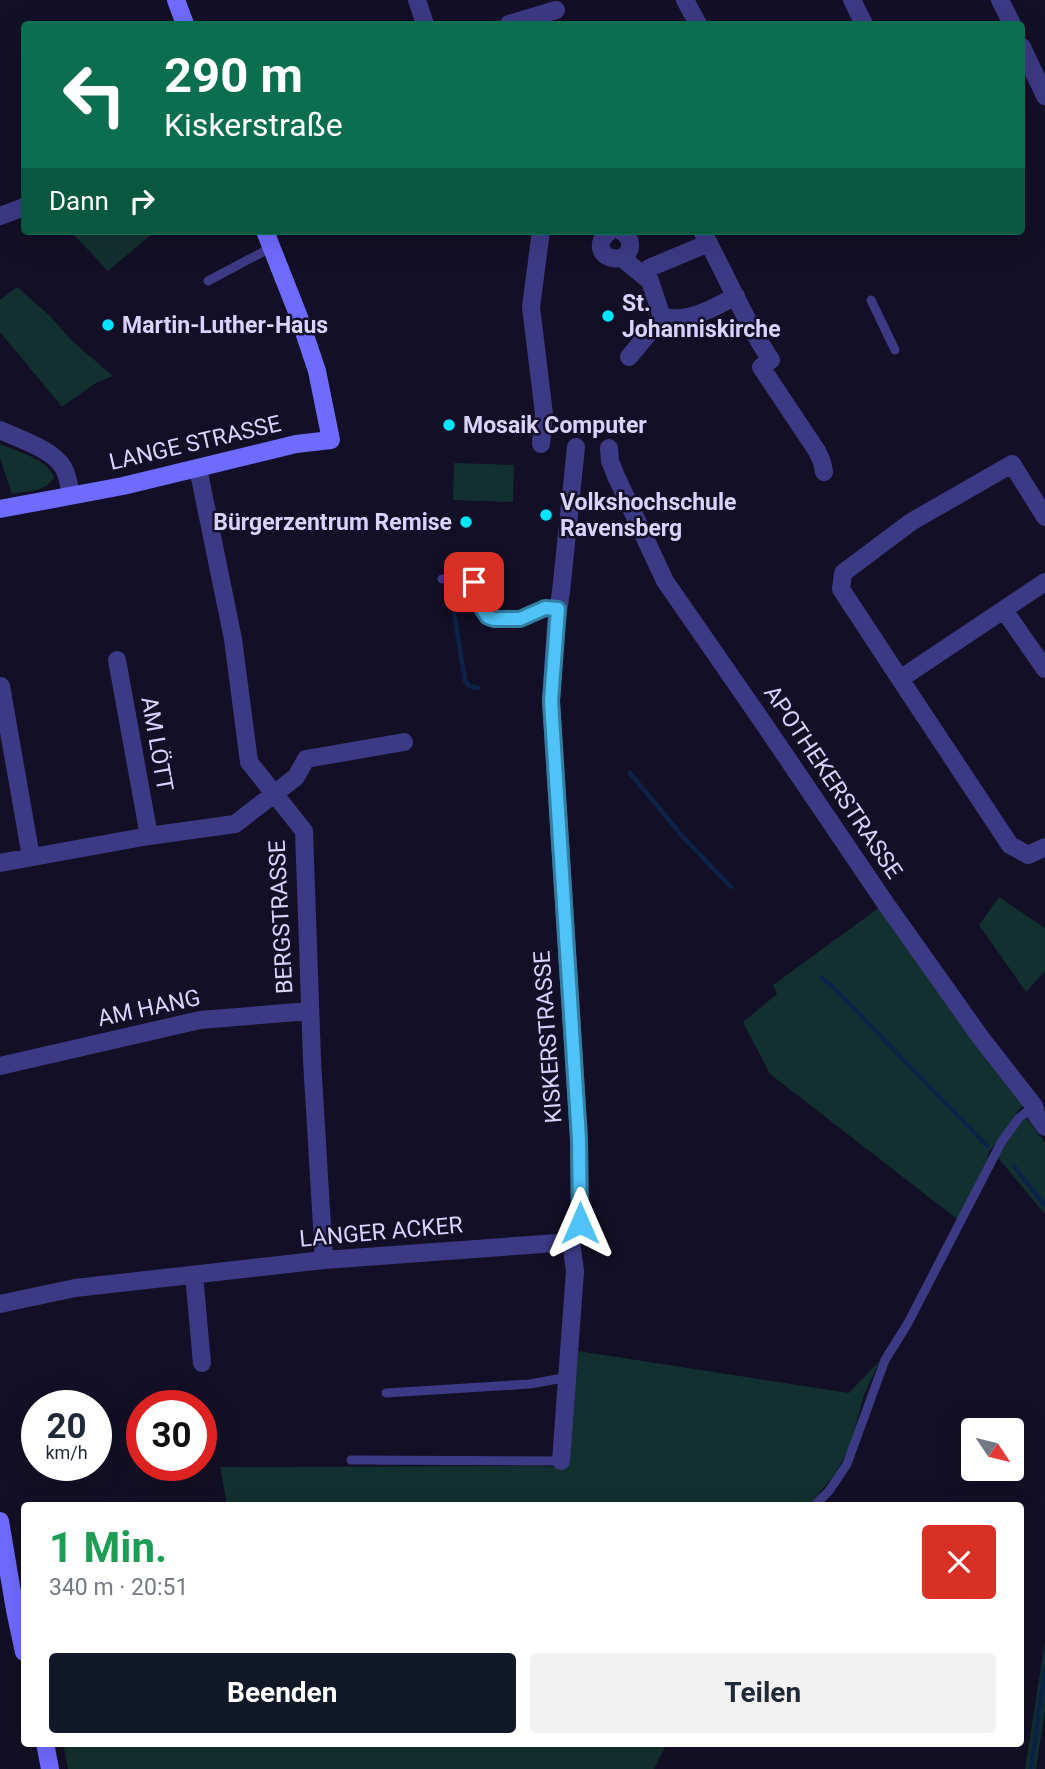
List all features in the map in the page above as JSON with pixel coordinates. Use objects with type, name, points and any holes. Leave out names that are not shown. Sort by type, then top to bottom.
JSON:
[{"type":"street","points":[[176,0],[184,21]]},
{"type":"street","points":[[417,0],[424,21]]},
{"type":"street","points":[[685,0],[696,21]]},
{"type":"street","points":[[852,0],[862,21]]},
{"type":"street","points":[[1000,0],[1010,21]]},
{"type":"street","points":[[521,21],[557,12]]},
{"type":"street","points":[[1025,53],[1045,96]]},
{"type":"street","points":[[0,216],[21,208]]},
{"type":"street","points":[[540,235],[531,307],[544,414],[541,444]]},
{"type":"street","points":[[605,235],[601,240],[602,250],[608,258],[617,260],[629,252],[630,242],[626,235]]},
{"type":"street","points":[[643,275],[649,268],[706,237],[744,316],[771,360],[761,368],[817,451],[824,472]]},
{"type":"street","name":"LANGE STRASSE","points":[[0,509],[123,486],[296,444],[331,440],[317,370],[269,239]]},
{"type":"street","points":[[622,258],[650,281],[662,317]]},
{"type":"street","points":[[662,317],[673,320],[697,315],[736,296]]},
{"type":"street","points":[[629,357],[662,317]]},
{"type":"street","points":[[0,430],[40,448],[55,458],[68,478],[71,495]]},
{"type":"street","name":"KISKERSTRASSE","points":[[561,1461],[575,1271],[571,1242],[580,1223],[579,1139],[551,701],[576,447]]},
{"type":"street","name":"APOTHEKERSTRASSE","points":[[609,448],[610,461],[616,476],[665,581],[981,1038],[1039,1100],[1036,1114],[1045,1127]]},
{"type":"street","points":[[1045,517],[1012,464],[911,522],[844,573],[841,589],[1010,845],[1028,855],[1045,848]]},
{"type":"street","name":"BERGSTRASSE","points":[[198,468],[233,639],[248,762],[304,831],[310,1011],[324,1260]]},
{"type":"street","points":[[900,679],[1045,582]]},
{"type":"street","points":[[1004,610],[1045,669]]},
{"type":"street","name":"AM LÖTT","points":[[117,660],[149,836]]},
{"type":"street","points":[[1,687],[31,857]]},
{"type":"street","points":[[0,863],[149,836],[235,824],[296,777],[306,759],[404,742]]},
{"type":"street","name":"AM HANG","points":[[0,1066],[200,1020],[310,1011]]},
{"type":"street","name":"LANGER ACKER","points":[[0,1304],[75,1289],[324,1260],[571,1242]]},
{"type":"street","points":[[194,1275],[202,1363]]},
{"type":"street","points":[[0,1521],[21,1638]]},
{"type":"street","points":[[46,1747],[50,1769]]},
{"type":"lane","points":[[208,281],[269,239]]},
{"type":"lane","points":[[871,300],[895,349]]},
{"type":"lane","points":[[442,579],[467,578],[474,582],[479,588],[483,610],[488,617],[494,619],[520,619],[545,608],[558,609]]},
{"type":"lane","points":[[818,1502],[847,1464],[885,1360],[908,1323],[1002,1141],[1019,1118],[1039,1100]]},
{"type":"lane","points":[[386,1393],[530,1384],[568,1377]]},
{"type":"lane","points":[[351,1460],[561,1461]]},
{"type":"green space","points":[[74,235],[151,235],[108,271]]},
{"type":"green space","points":[[17,287],[51,317],[72,341],[113,376],[94,384],[62,407],[0,332],[0,300]]},
{"type":"green space","points":[[0,444],[31,456],[45,465],[54,477],[51,482],[36,490],[12,494],[0,458]]},
{"type":"green space","points":[[454,463],[514,465],[513,502],[453,500]]},
{"type":"green space","points":[[999,897],[1045,928],[1045,971],[1026,992],[979,925]]},
{"type":"green space","points":[[880,907],[1025,1102],[989,1151],[986,1165],[957,1219],[770,1074],[743,1022],[777,994],[773,985]]},
{"type":"green space","points":[[1027,1118],[1045,1143],[1045,1214],[998,1158],[1014,1131]]},
{"type":"green space","points":[[578,1351],[849,1393],[880,1360],[864,1395],[850,1446],[835,1474],[812,1502],[226,1502],[220,1467],[543,1466],[565,1468]]},
{"type":"green space","points":[[1045,1642],[1045,1710],[1036,1769],[1025,1769]]},
{"type":"green space","points":[[64,1747],[665,1747],[654,1769],[68,1769]]},
{"type":"waterway","points":[[453,606],[465,681],[469,686],[478,688]]},
{"type":"waterway","points":[[630,773],[683,837],[731,887]]},
{"type":"waterway","points":[[822,978],[987,1146]]},
{"type":"waterway","points":[[1014,1166],[1045,1206]]},
{"type":"waterway","points":[[1031,1769],[1045,1669]]},
{"type":"place","name":"St. Johanniskirche","points":[[608,316]]},
{"type":"place","name":"Martin-Luther-Haus","points":[[108,325]]},
{"type":"place","name":"Mosaik Computer","points":[[449,425]]},
{"type":"place","name":"Volkshochschule Ravensberg","points":[[546,515]]},
{"type":"place","name":"Bürgerzentrum Remise","points":[[466,522]]},
{"type":"route","points":[[474,582],[479,588],[483,610],[488,617],[494,619],[520,619],[545,608],[558,609],[551,701],[579,1139],[580,1223]]}]
